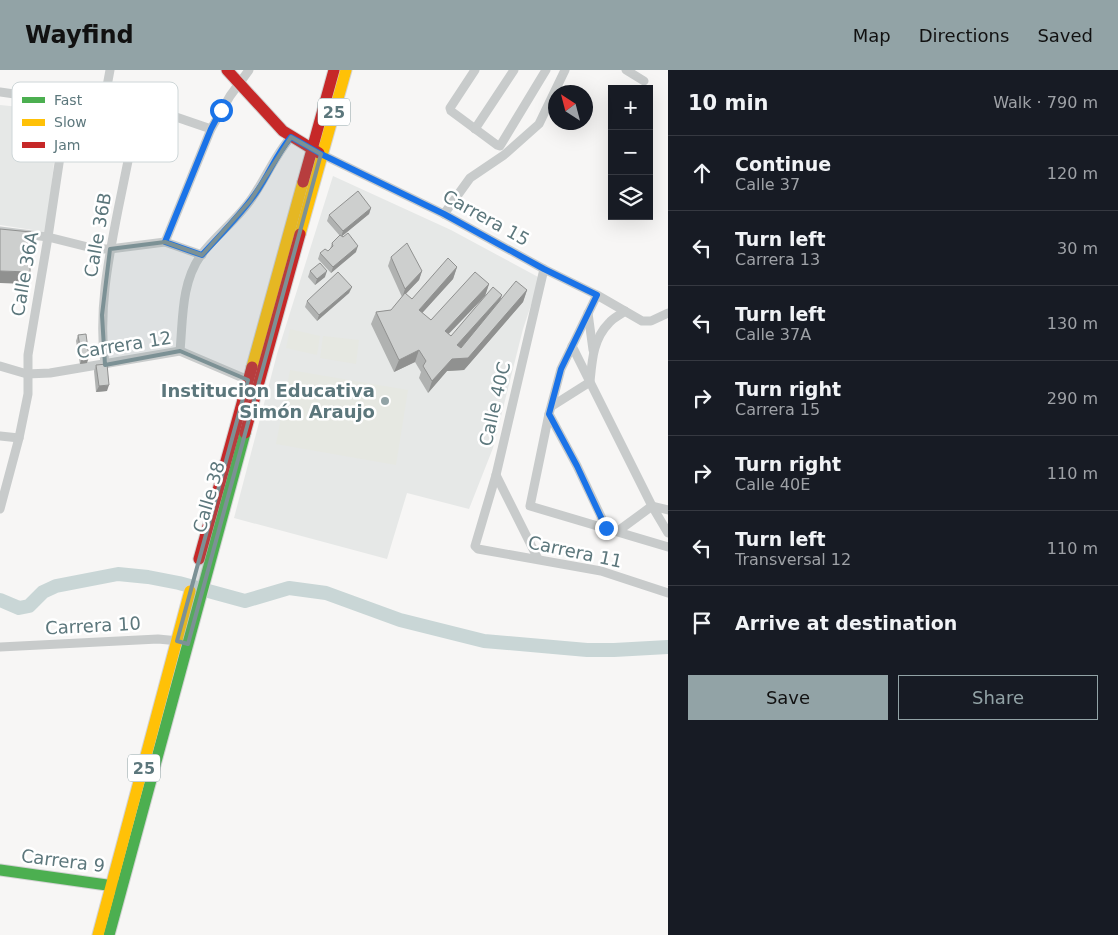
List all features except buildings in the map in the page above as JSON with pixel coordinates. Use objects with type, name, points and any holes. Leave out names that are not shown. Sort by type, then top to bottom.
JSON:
[{"type":"main road","points":[[227,70],[273,122],[291,137],[316,152]]},
{"type":"main road","name":"Calle 38","points":[[200,577],[248,380],[316,152],[346,70]]},
{"type":"main road","name":"Calle 38","points":[[109,935],[115,889],[143,770],[182,642],[316,152],[332,71]]},
{"type":"main road","name":"Carrera 9","points":[[0,870],[115,889]]},
{"type":"main road","name":"Carrera 9","points":[[0,878],[115,889]]},
{"type":"main road","name":"Calle 38","points":[[98,935],[115,889]]},
{"type":"street","points":[[165,242],[211,129],[221,110],[250,70]]},
{"type":"street","points":[[476,70],[450,108],[451,111],[500,146],[546,70]]},
{"type":"street","points":[[475,129],[514,70]]},
{"type":"street","points":[[444,214],[470,178],[504,155],[540,124],[565,70]]},
{"type":"street","points":[[626,70],[644,82]]},
{"type":"street","points":[[178,118],[211,129]]},
{"type":"street","points":[[180,351],[184,296],[188,280],[202,255],[250,201],[277,155],[291,137]]},
{"type":"street","name":"Carrera 15","points":[[316,152],[444,214],[642,321],[651,321],[668,313]]},
{"type":"street","name":"Calle 36A","points":[[0,508],[19,438],[28,394],[28,355],[59,162]]},
{"type":"street","name":"Calle 36B","points":[[105,365],[102,345],[102,315],[110,249],[128,162]]},
{"type":"street","points":[[0,231],[48,237],[76,245],[110,249],[165,242],[202,255]]},
{"type":"street","name":"Calle 40C","points":[[475,546],[496,475],[544,269]]},
{"type":"street","points":[[597,295],[561,369],[550,410],[530,506],[668,547]]},
{"type":"street","points":[[593,350],[600,334],[609,322],[625,311]]},
{"type":"street","points":[[550,410],[590,382],[593,350],[588,313]]},
{"type":"street","points":[[572,346],[652,506],[668,533]]},
{"type":"street","name":"Carrera 12","points":[[0,366],[27,374],[50,373],[180,351],[248,380]]},
{"type":"street","points":[[550,410],[606,528]]},
{"type":"street","points":[[0,436],[19,438]]},
{"type":"street","points":[[496,475],[538,559]]},
{"type":"street","points":[[652,506],[668,510]]},
{"type":"street","points":[[618,531],[652,506]]},
{"type":"street","name":"Carrera 11","points":[[475,546],[478,549],[601,571],[668,593]]},
{"type":"street","name":"Carrera 10","points":[[0,647],[158,639],[182,642]]},
{"type":"highlighted area","points":[[291,137],[321,154],[188,644],[177,641],[248,380],[180,351],[105,365],[102,315],[110,249],[165,242],[202,255],[250,201]]},
{"type":"shaded area","points":[[0,105],[12,106],[12,162],[54,162],[46,232],[0,225]]},
{"type":"shaded area","name":"Institucion Educativa Simón Araujo","points":[[333,176],[451,230],[540,278],[523,329],[493,448],[469,509],[407,493],[387,559],[234,518],[277,354]]},
{"type":"shaded area","points":[[290,329],[320,336],[317,355],[286,348]]},
{"type":"shaded area","points":[[323,336],[359,340],[356,364],[320,358]]},
{"type":"shaded area","points":[[290,370],[408,390],[396,465],[276,444]]},
{"type":"waterway","points":[[0,600],[19,608],[29,606],[43,592],[56,586],[118,574],[179,583],[245,601],[289,588],[326,593],[400,620],[484,641],[587,650],[668,647]]},
{"type":"traffic: fast","points":[[109,935],[245,433]]},
{"type":"traffic: fast","points":[[0,870],[121,887]]},
{"type":"traffic: slow","points":[[300,234],[346,70]]},
{"type":"traffic: slow","points":[[252,367],[303,182]]},
{"type":"traffic: slow","points":[[98,935],[190,591]]},
{"type":"traffic: jam","points":[[227,70],[283,131],[319,153]]},
{"type":"traffic: jam","points":[[303,182],[334,70]]},
{"type":"traffic: jam","points":[[245,433],[300,234]]},
{"type":"traffic: jam","points":[[199,559],[252,367]]},
{"type":"place","name":"Institucion Educativa Simón Araujo","points":[[385,401]]},
{"type":"route","points":[[221,110],[211,129],[165,242],[202,255],[250,201],[259,189],[277,155],[291,137],[321,154],[444,214],[544,269],[597,295],[561,369],[549,414],[577,466],[606,528]]}]
